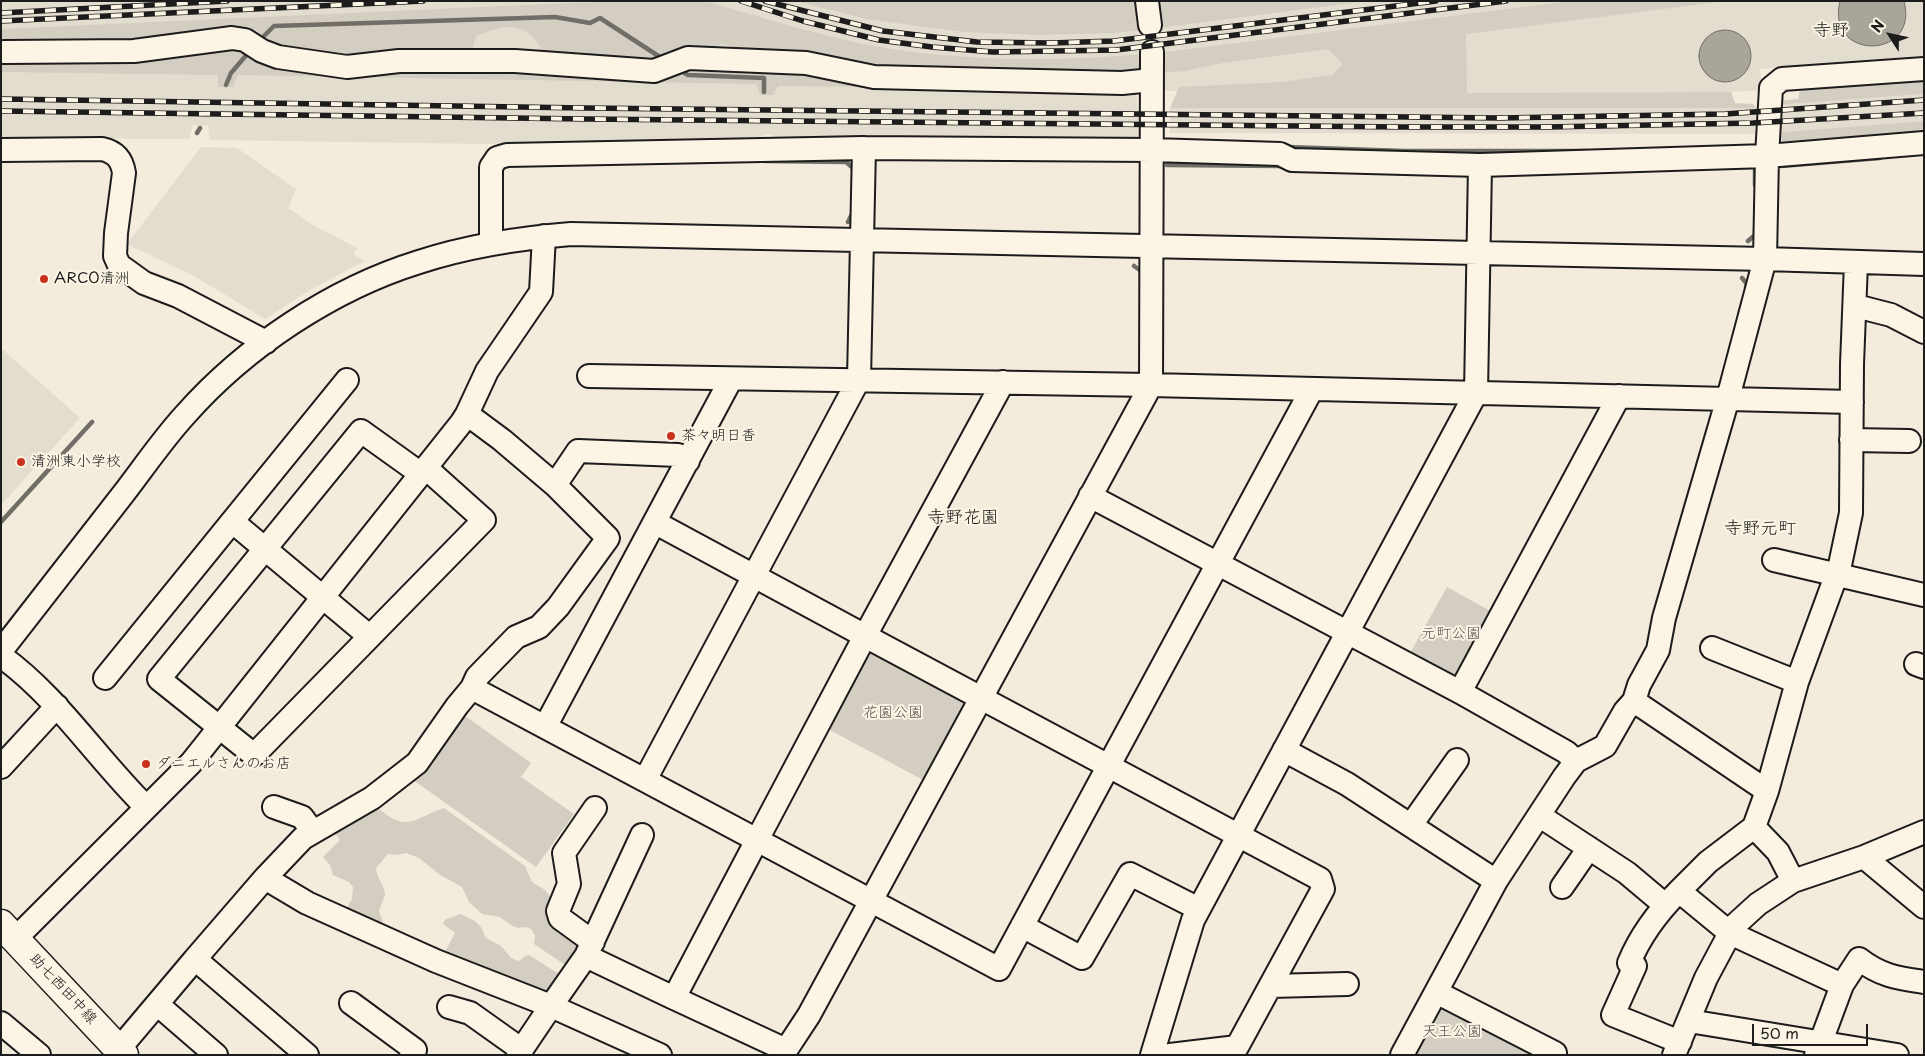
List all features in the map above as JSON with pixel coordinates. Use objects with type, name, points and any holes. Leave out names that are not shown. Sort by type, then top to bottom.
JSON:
[{"type":"main road","name":"助七西田中線","points":[[8,931],[120,1052]]},
{"type":"street","points":[[1147,1],[1150,25]]},
{"type":"street","points":[[4,52],[134,51],[232,38],[244,40],[262,51],[278,57],[347,67],[399,61],[515,61],[654,71],[688,58],[806,63],[874,78],[1122,84],[1152,80]]},
{"type":"street","points":[[595,808],[564,853],[569,884],[558,911],[560,918],[589,949],[674,998],[785,1052],[809,1014],[871,901],[1151,384],[1152,52]]},
{"type":"street","points":[[1402,1055],[1496,881],[1576,761],[1605,746],[1625,711],[1634,701],[1639,684],[1658,650],[1664,618],[1728,398],[1765,259],[1767,156],[1770,94],[1772,88],[1782,79],[1924,69]]},
{"type":"street","points":[[491,244],[492,167],[498,158],[507,154],[864,148],[1153,150],[1280,154],[1292,160],[1480,165],[1767,156],[1924,143]]},
{"type":"street","points":[[645,780],[859,379],[864,148]]},
{"type":"street","points":[[1,150],[102,149],[108,150],[118,157],[124,173],[116,233],[115,256],[119,265],[144,283],[178,296],[266,342]]},
{"type":"street","points":[[1152,1055],[1193,920],[1476,393],[1480,165]]},
{"type":"street","points":[[1,651],[184,415],[226,374],[297,319],[369,282],[418,262],[491,244],[571,234],[861,242],[1765,259],[1924,264]]},
{"type":"street","points":[[8,931],[146,807],[191,763],[424,471],[467,414],[488,371],[541,292],[544,236]]},
{"type":"street","points":[[1856,263],[1851,513],[1840,565],[1797,682],[1767,791],[1754,827],[1708,862],[1672,898],[1637,945],[1629,963],[1635,966],[1613,1015],[1677,1048],[1706,978],[1730,933],[1736,924],[1758,904],[1793,881],[1864,857],[1924,832]]},
{"type":"street","points":[[1856,306],[1890,315],[1924,332]]},
{"type":"street","points":[[589,376],[1151,384],[1852,402]]},
{"type":"street","points":[[545,727],[731,379]]},
{"type":"street","points":[[105,678],[348,380]]},
{"type":"street","points":[[674,998],[756,840],[1003,382]]},
{"type":"street","points":[[472,688],[999,969],[1312,388]]},
{"type":"street","points":[[1460,692],[1620,396]]},
{"type":"street","points":[[120,1052],[195,959],[265,878],[303,838],[372,798],[417,763],[472,688],[477,676],[516,638],[539,627],[558,607],[608,538],[555,485],[502,440],[467,414]]},
{"type":"street","points":[[361,431],[424,471],[484,520],[254,755],[158,679],[361,431]]},
{"type":"street","points":[[1852,440],[1909,441]]},
{"type":"street","points":[[555,485],[578,451],[678,454],[688,461]]},
{"type":"street","points":[[1090,496],[1217,565],[1460,692],[1566,752],[1576,761]]},
{"type":"street","points":[[232,522],[369,636]]},
{"type":"street","points":[[656,522],[1108,767],[1320,879],[1324,889],[1237,1047],[1217,1052],[1170,1055]]},
{"type":"street","points":[[1784,566],[1836,574],[1924,595]]},
{"type":"street","points":[[1712,648],[1797,682]]},
{"type":"street","points":[[1,656],[15,666],[57,706],[120,782],[146,807]]},
{"type":"street","points":[[1634,701],[1767,791]]},
{"type":"street","points":[[1,767],[57,706]]},
{"type":"street","points":[[1284,750],[1347,784],[1496,881]]},
{"type":"street","points":[[1411,825],[1457,760]]},
{"type":"street","points":[[274,808],[302,817],[313,832]]},
{"type":"street","points":[[1540,816],[1627,873],[1730,933],[1842,985]]},
{"type":"street","points":[[1754,827],[1778,852],[1793,881]]},
{"type":"street","points":[[449,1007],[470,1013],[520,1052],[589,949],[642,835]]},
{"type":"street","points":[[1562,887],[1589,848]]},
{"type":"street","points":[[1864,857],[1924,907]]},
{"type":"street","points":[[1022,926],[1082,958],[1130,874],[1199,909]]},
{"type":"street","points":[[265,878],[307,903],[341,919],[436,961],[551,1006],[660,1055]]},
{"type":"street","points":[[195,959],[307,1055]]},
{"type":"street","points":[[1819,1049],[1842,985],[1859,959],[1873,970],[1890,977],[1924,982]]},
{"type":"street","points":[[1271,986],[1346,984]]},
{"type":"street","points":[[1436,992],[1555,1053],[1554,1055]]},
{"type":"street","points":[[351,1002],[415,1050],[411,1055]]},
{"type":"street","points":[[157,1004],[216,1055]]},
{"type":"street","points":[[1689,1021],[1819,1049],[1897,1055]]},
{"type":"street","points":[[1,1023],[39,1055]]},
{"type":"shaded area","points":[[1,1],[1924,1],[1924,59],[1760,69],[1762,90],[1731,92],[1330,95],[1136,90],[1140,133],[1133,146],[776,144],[772,134],[763,135],[757,144],[487,144],[210,140],[208,126],[193,125],[189,139],[1,138]]},
{"type":"shaded area","points":[[1840,1],[1904,1],[1905,20],[1899,34],[1887,43],[1872,46],[1858,43],[1846,35],[1839,21]]},
{"type":"shaded area","points":[[1720,30],[1730,30],[1744,37],[1751,51],[1751,61],[1744,75],[1730,82],[1720,82],[1710,78],[1703,71],[1699,61],[1699,51],[1703,41],[1710,34]]},
{"type":"shaded area","points":[[1924,94],[1924,121],[1782,132],[1782,147],[1777,134],[1776,105]]},
{"type":"shaded area","points":[[1170,108],[1756,108],[1755,134],[1170,133]]},
{"type":"shaded area","points":[[201,147],[237,148],[296,189],[288,208],[311,224],[357,248],[353,254],[365,261],[310,290],[265,319],[194,276],[127,244]]},
{"type":"shaded area","name":"清洲東小学校","points":[[1,348],[80,418],[1,505]]},
{"type":"green space","points":[[698,1],[847,40],[923,53],[1019,59],[1147,54],[1148,73],[1122,79],[876,73],[814,60],[763,55],[723,44],[654,67],[548,59],[539,44],[524,30],[509,27],[476,36],[473,48],[451,56],[349,61],[292,55],[274,50],[247,37],[232,33],[139,46],[2,48],[2,57],[136,56],[227,46],[244,47],[283,64],[346,71],[398,66],[515,66],[654,75],[684,65],[694,64],[716,69],[733,70],[763,66],[801,67],[872,80],[1134,87],[1136,90],[778,86],[773,95],[760,95],[756,84],[238,75],[233,87],[218,87],[218,75],[1,72],[1,29],[568,3]]},
{"type":"green space","points":[[795,1],[886,1],[888,3],[899,1],[1141,1],[1143,30],[1113,33],[1036,35],[964,32],[866,19]]},
{"type":"green space","points":[[1168,1],[1368,1],[1158,28],[1155,6]]},
{"type":"green space","points":[[1571,1],[1726,1],[1466,34],[1467,93],[1731,92],[1735,103],[1753,104],[1756,108],[1170,108],[1179,87],[1282,82],[1332,75],[1343,64],[1328,49],[1223,63],[1185,71],[1159,73],[1158,53]]},
{"type":"green space","points":[[1924,79],[1924,94],[1776,105],[1778,101],[1798,99],[1800,89]]},
{"type":"green space","points":[[1924,121],[1924,131],[1796,141],[1796,146],[1782,147],[1782,132]]},
{"type":"green space","name":"元町公園","points":[[1447,587],[1494,613],[1458,677],[1451,679],[1409,655]]},
{"type":"green space","name":"花園公園","points":[[875,653],[964,701],[965,706],[925,781],[828,729],[870,654]]},
{"type":"green space","points":[[461,713],[531,763],[521,777],[574,814],[536,867],[406,775]]},
{"type":"green space","points":[[376,807],[396,820],[403,822],[416,820],[444,808],[525,866],[532,882],[545,890],[551,898],[557,932],[581,948],[568,967],[534,944],[535,935],[531,929],[512,926],[500,917],[482,914],[469,902],[462,887],[440,875],[419,858],[406,853],[388,854],[376,868],[385,895],[379,911],[383,922],[377,927],[349,913],[347,908],[352,899],[353,887],[349,882],[333,875],[330,865],[323,857],[340,840],[332,829]]},
{"type":"green space","points":[[460,914],[475,921],[481,927],[486,938],[501,946],[511,958],[519,961],[529,955],[559,974],[560,977],[549,997],[432,950],[433,946],[436,946],[446,950],[455,933],[443,924],[445,920]]},
{"type":"green space","name":"天王公園","points":[[1439,1006],[1545,1055],[1413,1055]]},
{"type":"waterway","points":[[259,41],[274,26],[555,17],[590,23],[600,18],[663,59]]},
{"type":"waterway","points":[[226,85],[231,73],[249,52]]},
{"type":"waterway","points":[[678,69],[688,75],[764,78],[764,92]]},
{"type":"waterway","points":[[197,133],[200,128]]},
{"type":"waterway","points":[[1288,147],[1404,151],[1586,151]]},
{"type":"waterway","points":[[1781,166],[1880,158]]},
{"type":"waterway","points":[[765,161],[846,162],[853,168],[853,172]]},
{"type":"waterway","points":[[1167,165],[1282,166]]},
{"type":"waterway","points":[[1755,168],[1755,185]]},
{"type":"waterway","points":[[848,222],[853,212]]},
{"type":"waterway","points":[[1748,241],[1756,234],[1755,231]]},
{"type":"waterway","points":[[1134,266],[1141,271],[1141,275]]},
{"type":"waterway","points":[[1742,278],[1747,284],[1746,287]]},
{"type":"waterway","points":[[1,522],[92,422]]},
{"type":"railway","points":[[1,13],[227,1]]},
{"type":"railway","points":[[1,21],[423,1]]},
{"type":"railway","points":[[741,1],[803,21],[879,40],[993,52],[1116,50],[1506,1]]},
{"type":"railway","points":[[765,1],[883,31],[977,42],[1051,43],[1114,41],[1436,1]]},
{"type":"railway","points":[[1,99],[585,108],[1500,118],[1725,114],[1924,100]]},
{"type":"railway","points":[[1,111],[1401,127],[1548,127],[1753,123],[1924,113]]},
{"type":"place","name":"ARCO清洲","points":[[44,279]]},
{"type":"place","name":"茶々明日香","points":[[671,436]]},
{"type":"place","name":"清洲東小学校","points":[[21,462]]},
{"type":"place","name":"ダニエルさんのお店","points":[[146,764]]},
{"type":"district","name":"寺野","points":[[1831,31]]},
{"type":"district","name":"寺野花園","points":[[963,518]]},
{"type":"district","name":"寺野元町","points":[[1760,529]]}]
